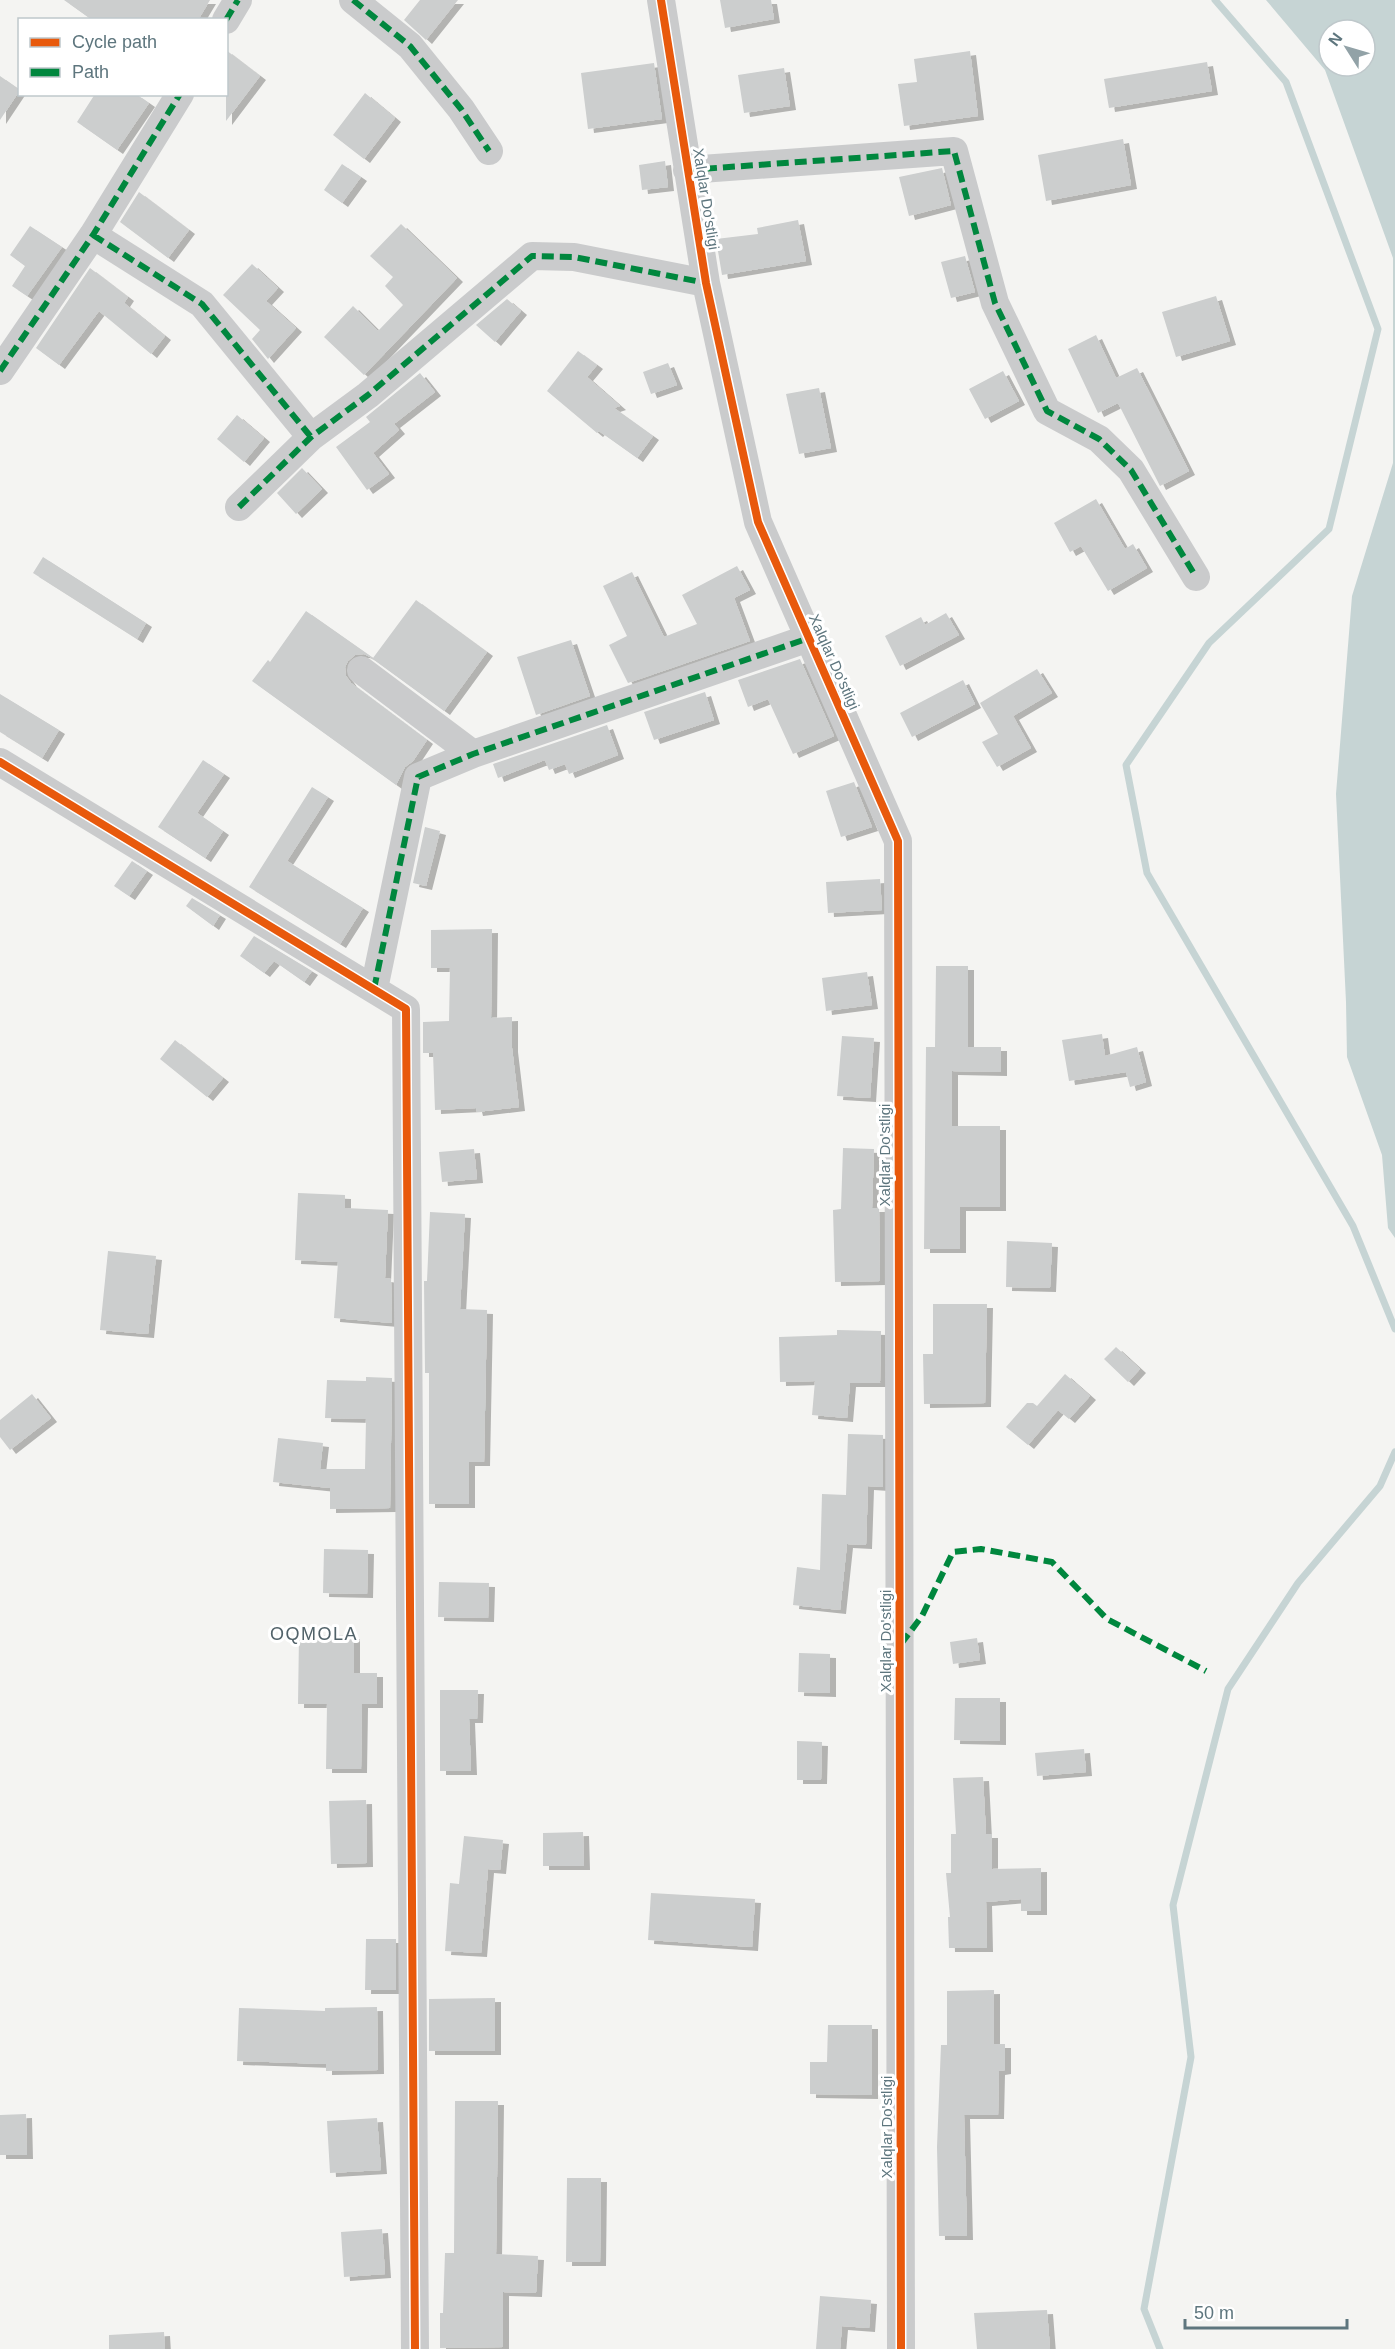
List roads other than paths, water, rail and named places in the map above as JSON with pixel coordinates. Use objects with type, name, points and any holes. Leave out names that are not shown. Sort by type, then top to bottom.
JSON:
[{"type":"street","points":[[227,18],[238,0]]},
{"type":"street","points":[[353,0],[410,45],[462,109],[489,151]]},
{"type":"street","name":"Xalqlar Do'stligi","points":[[661,0],[706,283],[759,522],[898,841],[901,2349]]},
{"type":"street","points":[[0,371],[93,235],[179,96]]},
{"type":"street","points":[[687,170],[954,151],[995,303],[1047,411],[1099,439],[1131,470],[1196,577]]},
{"type":"street","points":[[93,235],[202,304],[311,437]]},
{"type":"street","points":[[239,507],[311,437],[368,394],[532,256],[574,257],[706,283]]},
{"type":"street","points":[[374,989],[418,777],[472,754],[809,638]]},
{"type":"street","points":[[361,670],[472,754]]},
{"type":"street","points":[[0,762],[406,1009],[415,2349]]},
{"type":"waterway","points":[[1215,0],[1286,82],[1378,329],[1329,529],[1209,643],[1126,765],[1147,873],[1353,1226],[1395,1329]]},
{"type":"waterway","points":[[1160,2349],[1144,2309],[1191,2057],[1173,1905],[1228,1689],[1298,1583],[1380,1486],[1395,1452]]},
{"type":"district","name":"OQMOLA","points":[[314,1634]]}]
